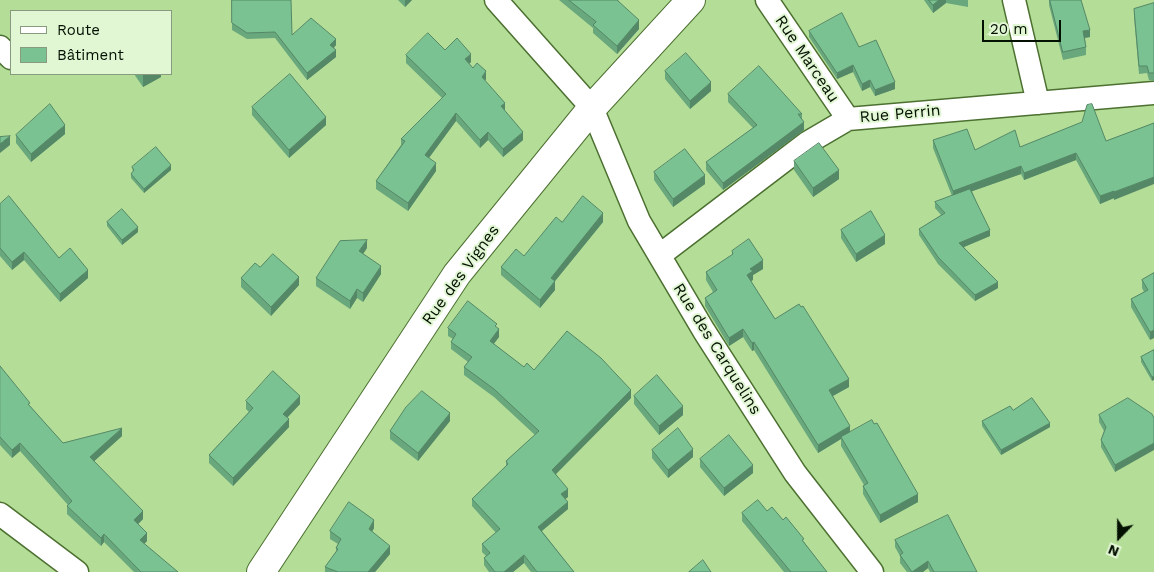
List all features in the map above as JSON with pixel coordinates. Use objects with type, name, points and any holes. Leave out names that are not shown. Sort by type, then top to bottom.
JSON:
[{"type":"street","name":"Rue des Carquelins","points":[[496,0],[592,108],[639,221],[704,331],[795,473],[872,572]]},
{"type":"street","name":"Rue des Vignes","points":[[261,572],[457,274],[592,108],[691,0]]},
{"type":"street","name":"Rue Marceau","points":[[766,0],[848,118]]},
{"type":"street","points":[[1014,0],[1038,103]]},
{"type":"street","points":[[0,47],[10,57]]},
{"type":"street","name":"Rue Perrin","points":[[660,255],[807,143],[848,118],[1154,93]]},
{"type":"street","points":[[0,514],[77,572]]},
{"type":"building","points":[[232,0],[291,0],[292,35],[311,18],[336,39],[330,45],[336,50],[307,73],[275,32],[247,33],[232,23]]},
{"type":"building","points":[[569,0],[617,0],[639,20],[617,46],[593,25],[596,22]]},
{"type":"building","points":[[929,0],[939,0],[933,5]]},
{"type":"building","points":[[1050,0],[1081,0],[1090,30],[1083,31],[1086,47],[1063,52]]},
{"type":"building","points":[[1154,3],[1154,73],[1149,73],[1147,66],[1139,66],[1134,9]]},
{"type":"building","points":[[842,13],[859,47],[876,40],[895,82],[875,90],[870,80],[862,84],[853,65],[837,73],[809,31]]},
{"type":"building","points":[[428,33],[445,50],[457,38],[471,54],[465,59],[473,68],[477,63],[486,71],[482,77],[505,103],[501,106],[523,132],[503,149],[488,132],[480,140],[456,113],[425,155],[436,163],[408,203],[376,181],[405,141],[401,139],[446,94],[406,55]]},
{"type":"building","points":[[686,53],[711,82],[690,101],[665,71]]},
{"type":"building","points":[[759,66],[802,114],[798,114],[804,122],[723,183],[706,162],[757,125],[728,94]]},
{"type":"building","points":[[290,74],[326,117],[289,150],[252,107]]},
{"type":"building","points":[[50,104],[65,125],[31,154],[16,135]]},
{"type":"building","points":[[1092,104],[1106,141],[1154,123],[1154,177],[1100,196],[1076,153],[1024,173],[1021,166],[953,191],[933,140],[967,129],[975,150],[1015,130],[1020,147],[1082,122],[1087,105]]},
{"type":"building","points":[[10,136],[0,144],[0,137]]},
{"type":"building","points":[[819,143],[839,170],[813,188],[794,161]]},
{"type":"building","points":[[156,147],[171,165],[144,189],[131,174],[134,170],[132,167]]},
{"type":"building","points":[[685,149],[705,175],[673,199],[654,172]]},
{"type":"building","points":[[970,189],[990,230],[959,243],[998,282],[975,295],[938,257],[919,229],[945,213],[935,202]]},
{"type":"building","points":[[9,196],[59,258],[70,248],[88,270],[60,294],[24,252],[12,262],[0,248],[0,204]]},
{"type":"building","points":[[583,196],[603,213],[551,278],[555,281],[540,300],[501,267],[516,249],[524,256],[556,217],[562,222]]},
{"type":"building","points":[[122,209],[138,227],[122,240],[107,222]]},
{"type":"building","points":[[871,211],[885,235],[856,254],[841,230]]},
{"type":"building","points":[[749,239],[763,260],[750,269],[753,271],[747,275],[775,319],[799,304],[801,307],[803,306],[849,379],[829,390],[850,426],[818,445],[754,342],[752,343],[743,329],[729,338],[705,298],[717,290],[706,272],[733,254],[732,251]]},
{"type":"building","points":[[367,240],[359,251],[381,266],[363,293],[357,289],[350,301],[316,278],[340,241]]},
{"type":"building","points":[[273,254],[299,277],[271,307],[241,278],[255,263],[260,267]]},
{"type":"building","points":[[1154,273],[1154,330],[1150,332],[1131,299],[1148,290],[1142,280]]},
{"type":"building","points":[[468,301],[497,324],[495,326],[499,329],[490,341],[524,367],[527,363],[534,370],[567,331],[601,358],[631,390],[552,470],[568,489],[561,494],[568,502],[538,527],[574,572],[537,572],[524,555],[504,572],[495,572],[484,558],[490,553],[482,544],[500,529],[472,499],[508,464],[506,461],[539,431],[494,389],[464,367],[472,357],[451,342],[456,334],[448,328]]},
{"type":"building","points":[[1154,350],[1154,376],[1152,377],[1141,357]]},
{"type":"building","points":[[0,366],[30,403],[28,404],[63,443],[122,428],[90,457],[143,511],[134,520],[147,533],[140,540],[178,572],[141,572],[104,534],[101,538],[67,506],[72,501],[20,443],[12,450],[0,437]]},
{"type":"building","points":[[273,371],[300,396],[283,414],[289,419],[233,478],[209,455],[253,408],[246,401]]},
{"type":"building","points":[[657,375],[683,406],[659,426],[634,396]]},
{"type":"building","points":[[422,391],[450,413],[418,453],[390,431],[406,407]]},
{"type":"building","points":[[1032,398],[1050,423],[1001,450],[982,421],[1010,406],[1013,410]]},
{"type":"building","points":[[1128,398],[1152,414],[1154,418],[1154,443],[1115,465],[1101,440],[1106,427],[1099,415]]},
{"type":"building","points":[[872,420],[874,424],[877,423],[918,494],[880,515],[863,486],[868,483],[841,437]]},
{"type":"building","points":[[678,428],[693,449],[668,470],[652,450]]},
{"type":"building","points":[[729,435],[753,465],[724,488],[700,459]]},
{"type":"building","points":[[758,500],[767,511],[772,507],[783,520],[786,517],[827,572],[791,572],[742,513]]},
{"type":"building","points":[[349,502],[374,520],[369,529],[390,546],[368,572],[338,572],[325,567],[338,549],[336,548],[341,539],[330,531]]},
{"type":"building","points":[[948,515],[977,572],[934,572],[928,561],[912,572],[900,555],[903,553],[895,540]]},
{"type":"building","points":[[703,560],[711,572],[689,572]]}]
